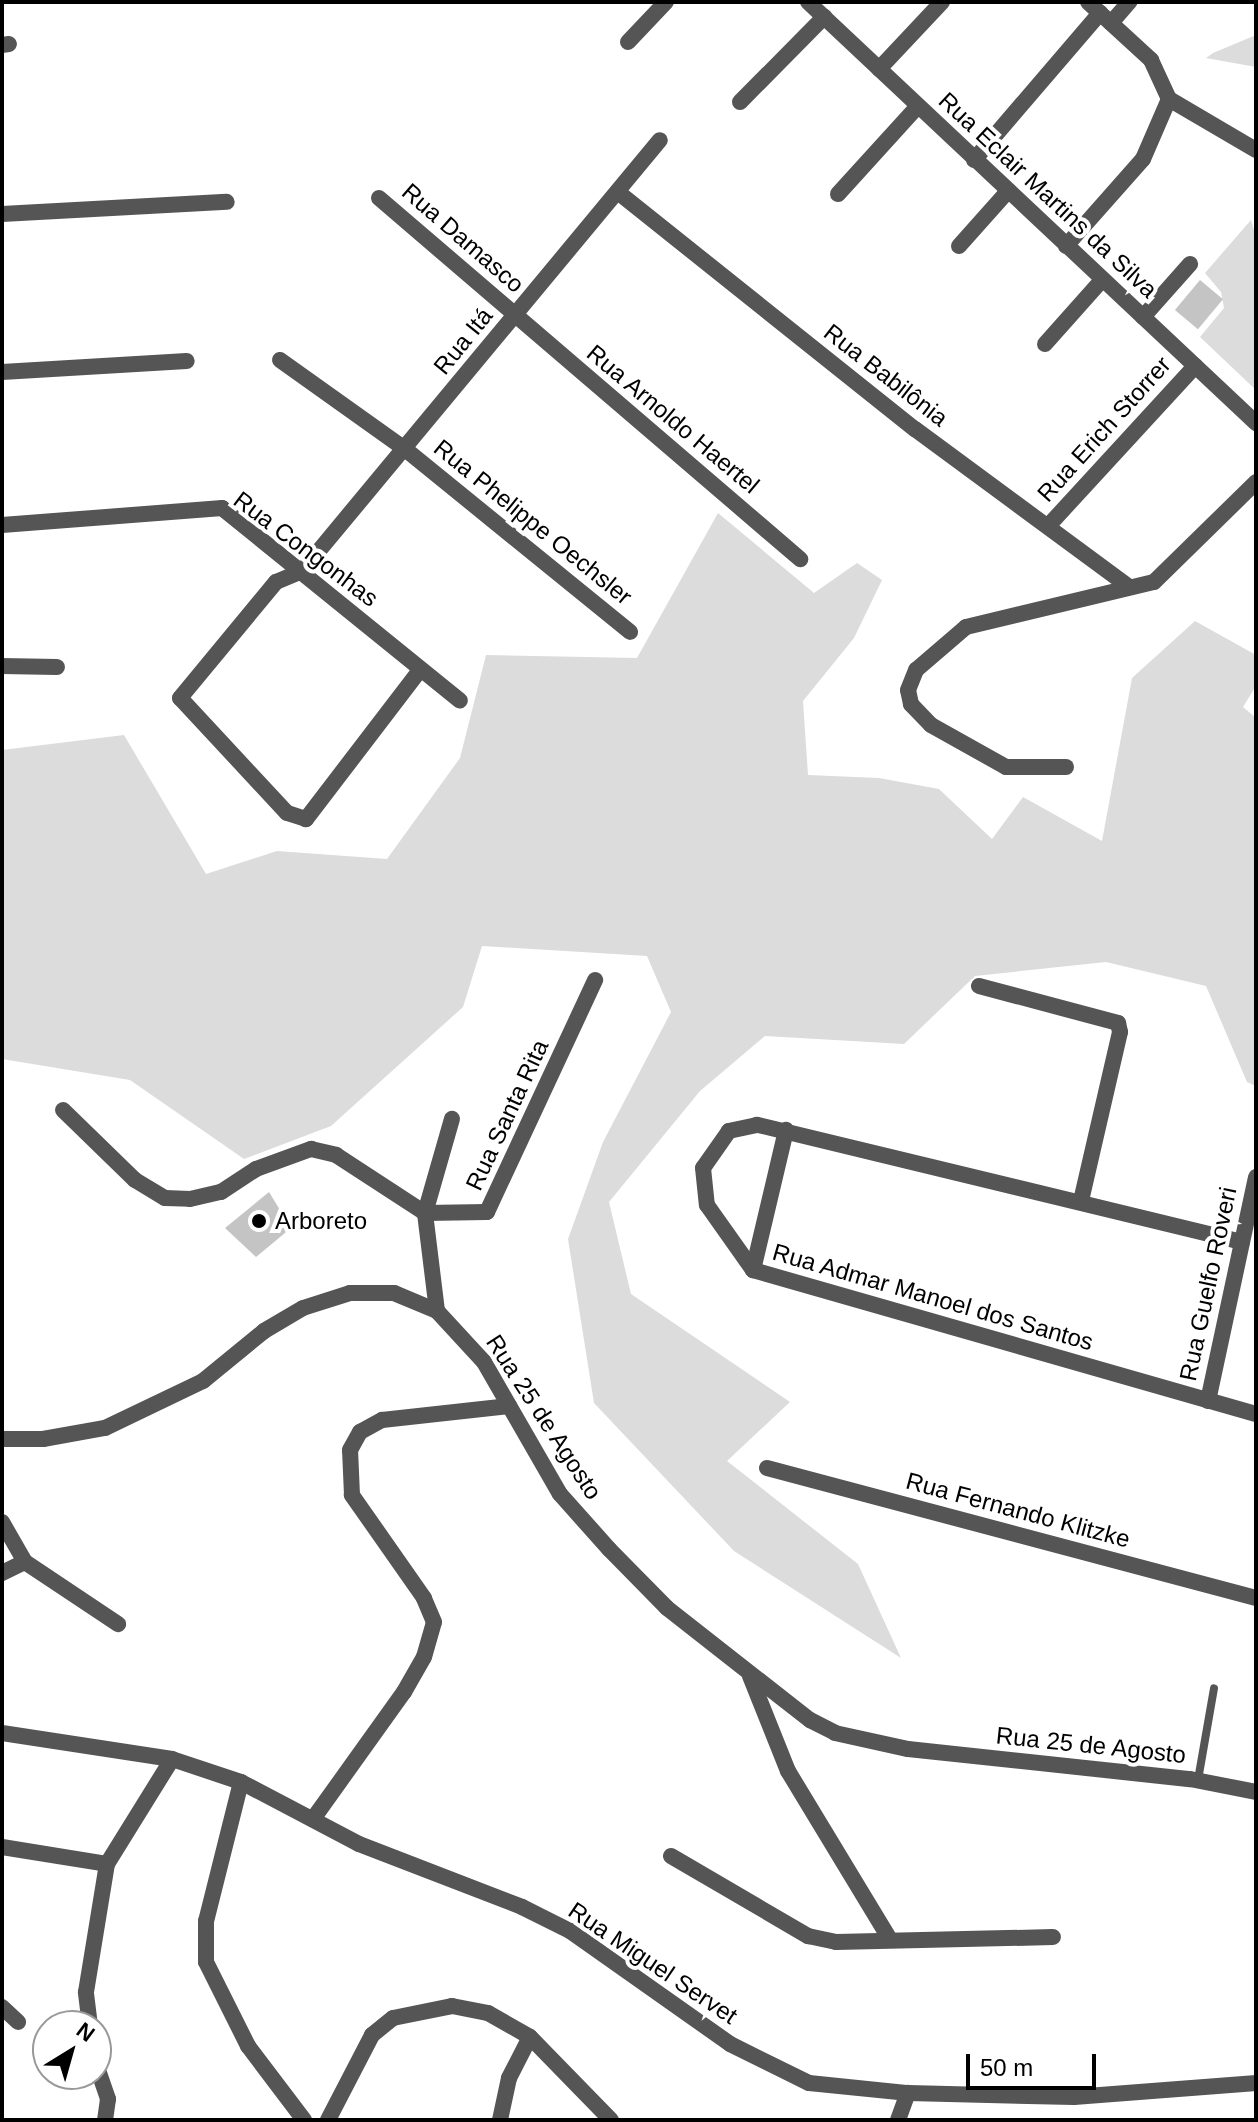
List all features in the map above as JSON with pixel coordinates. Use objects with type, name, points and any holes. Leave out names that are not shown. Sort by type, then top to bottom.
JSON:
[{"type":"street","points":[[628,42],[666,2]]},
{"type":"street","name":"Rua Eclair Martins da Silva","points":[[808,2],[1256,423]]},
{"type":"street","points":[[879,69],[942,2]]},
{"type":"street","points":[[974,160],[1100,13],[1129,2]]},
{"type":"street","points":[[1100,13],[1151,60],[1169,99],[1256,150]]},
{"type":"street","points":[[740,102],[824,17]]},
{"type":"street","points":[[1066,246],[1143,159],[1169,99]]},
{"type":"street","points":[[838,194],[918,106]]},
{"type":"street","name":"Rua Itá","points":[[420,670],[306,819],[287,813],[180,698],[276,582],[302,571],[660,140]]},
{"type":"street","points":[[959,246],[1008,191]]},
{"type":"street","name":"Rua Babilônia","points":[[619,193],[915,429],[1129,587]]},
{"type":"street","name":"Rua Damasco","points":[[379,198],[515,315]]},
{"type":"street","points":[[2,214],[227,202]]},
{"type":"street","points":[[1143,317],[1190,264]]},
{"type":"street","points":[[1045,344],[1102,280]]},
{"type":"street","name":"Rua Arnoldo Haertel","points":[[515,315],[800,559]]},
{"type":"street","name":"Rua Phelippe Oechsler","points":[[280,360],[405,449],[630,632]]},
{"type":"street","points":[[2,372],[187,361]]},
{"type":"street","name":"Rua Erich Storrer","points":[[1049,525],[1195,366]]},
{"type":"street","points":[[1066,767],[1006,767],[931,725],[911,704],[908,690],[916,670],[966,627],[1154,582],[1172,570],[1256,482]]},
{"type":"street","name":"Rua Congonhas","points":[[2,525],[222,508],[460,701]]},
{"type":"street","points":[[2,666],[57,667]]},
{"type":"street","name":"Rua Santa Rita","points":[[425,1213],[487,1212],[492,1208],[595,980]]},
{"type":"street","points":[[979,986],[1118,1023],[1120,1032],[1081,1201]]},
{"type":"street","points":[[63,1110],[135,1180],[165,1198],[190,1199],[221,1192],[256,1169],[311,1149],[336,1155],[425,1213]]},
{"type":"street","points":[[437,1311],[425,1213],[452,1119]]},
{"type":"street","name":"Rua Admar Manoel dos Santos","points":[[1242,1242],[757,1125],[729,1131],[703,1168],[707,1205],[753,1270],[1256,1414]]},
{"type":"street","points":[[753,1270],[786,1130]]},
{"type":"street","name":"Rua Guelfo Roveri","points":[[1208,1401],[1256,1177]]},
{"type":"street","name":"Rua 25 de Agosto","points":[[2,1439],[43,1439],[105,1428],[138,1415],[203,1381],[264,1331],[331,1296],[394,1293],[437,1311],[484,1362],[560,1494],[667,1608],[810,1720],[849,1736],[908,1749],[1198,1780],[1255,1792]]},
{"type":"street","points":[[313,1819],[404,1692],[424,1657],[434,1622],[424,1598],[352,1495],[350,1450],[360,1432],[382,1420],[509,1406]]},
{"type":"street","name":"Rua Fernando Klitzke","points":[[767,1468],[1256,1598]]},
{"type":"street","points":[[2,1522],[25,1562],[118,1624]]},
{"type":"street","points":[[2,1573],[25,1562]]},
{"type":"street","points":[[750,1676],[788,1771],[889,1938]]},
{"type":"street","name":"Rua Miguel Servet","points":[[2,1733],[172,1759],[241,1782],[359,1844],[522,1907],[570,1931],[766,2064],[809,2083],[908,2093],[1074,2097],[1256,2083]]},
{"type":"street","points":[[88,2010],[86,1992],[107,1864],[172,1759]]},
{"type":"street","points":[[241,1782],[206,1921],[206,1962],[248,2046],[304,2120]]},
{"type":"street","points":[[2,1847],[107,1864]]},
{"type":"street","points":[[671,1856],[808,1936],[836,1942],[889,1938],[1053,1937]]},
{"type":"street","points":[[328,2120],[353,2063],[372,2035],[393,2018],[452,2006],[488,2013],[530,2037],[611,2120]]},
{"type":"street","points":[[2,2007],[18,2022]]},
{"type":"street","points":[[500,2120],[509,2078],[530,2037]]},
{"type":"street","points":[[105,2090],[108,2099],[105,2120]]},
{"type":"street","points":[[898,2120],[908,2093]]},
{"type":"lane","points":[[1198,1780],[1214,1688]]},
{"type":"shaded area","points":[[1256,35],[1256,67],[1206,58],[1213,53]]},
{"type":"shaded area","points":[[1251,220],[1256,237],[1256,390],[1200,337],[1224,308],[1221,292],[1205,273]]},
{"type":"shaded area","points":[[718,513],[814,593],[857,563],[882,580],[854,638],[803,701],[808,775],[879,778],[939,789],[992,839],[1023,797],[1102,841],[1132,678],[1195,621],[1256,655],[1256,686],[1243,707],[1256,718],[1256,1086],[1247,1082],[1206,986],[1106,962],[975,976],[904,1044],[765,1036],[700,1091],[609,1202],[631,1294],[790,1402],[727,1461],[858,1564],[901,1658],[734,1551],[594,1403],[568,1239],[603,1142],[671,1012],[647,956],[482,946],[463,1007],[331,1126],[244,1159],[130,1080],[2,1059],[2,750],[124,735],[206,874],[277,851],[387,859],[460,758],[486,655],[637,658]]},
{"type":"building","points":[[1200,280],[1223,299],[1198,329],[1175,310]]},
{"type":"building","name":"Arboreto","points":[[269,1192],[291,1228],[256,1257],[225,1228]]},
{"type":"place","name":"Arboreto","points":[[259,1221]]}]
